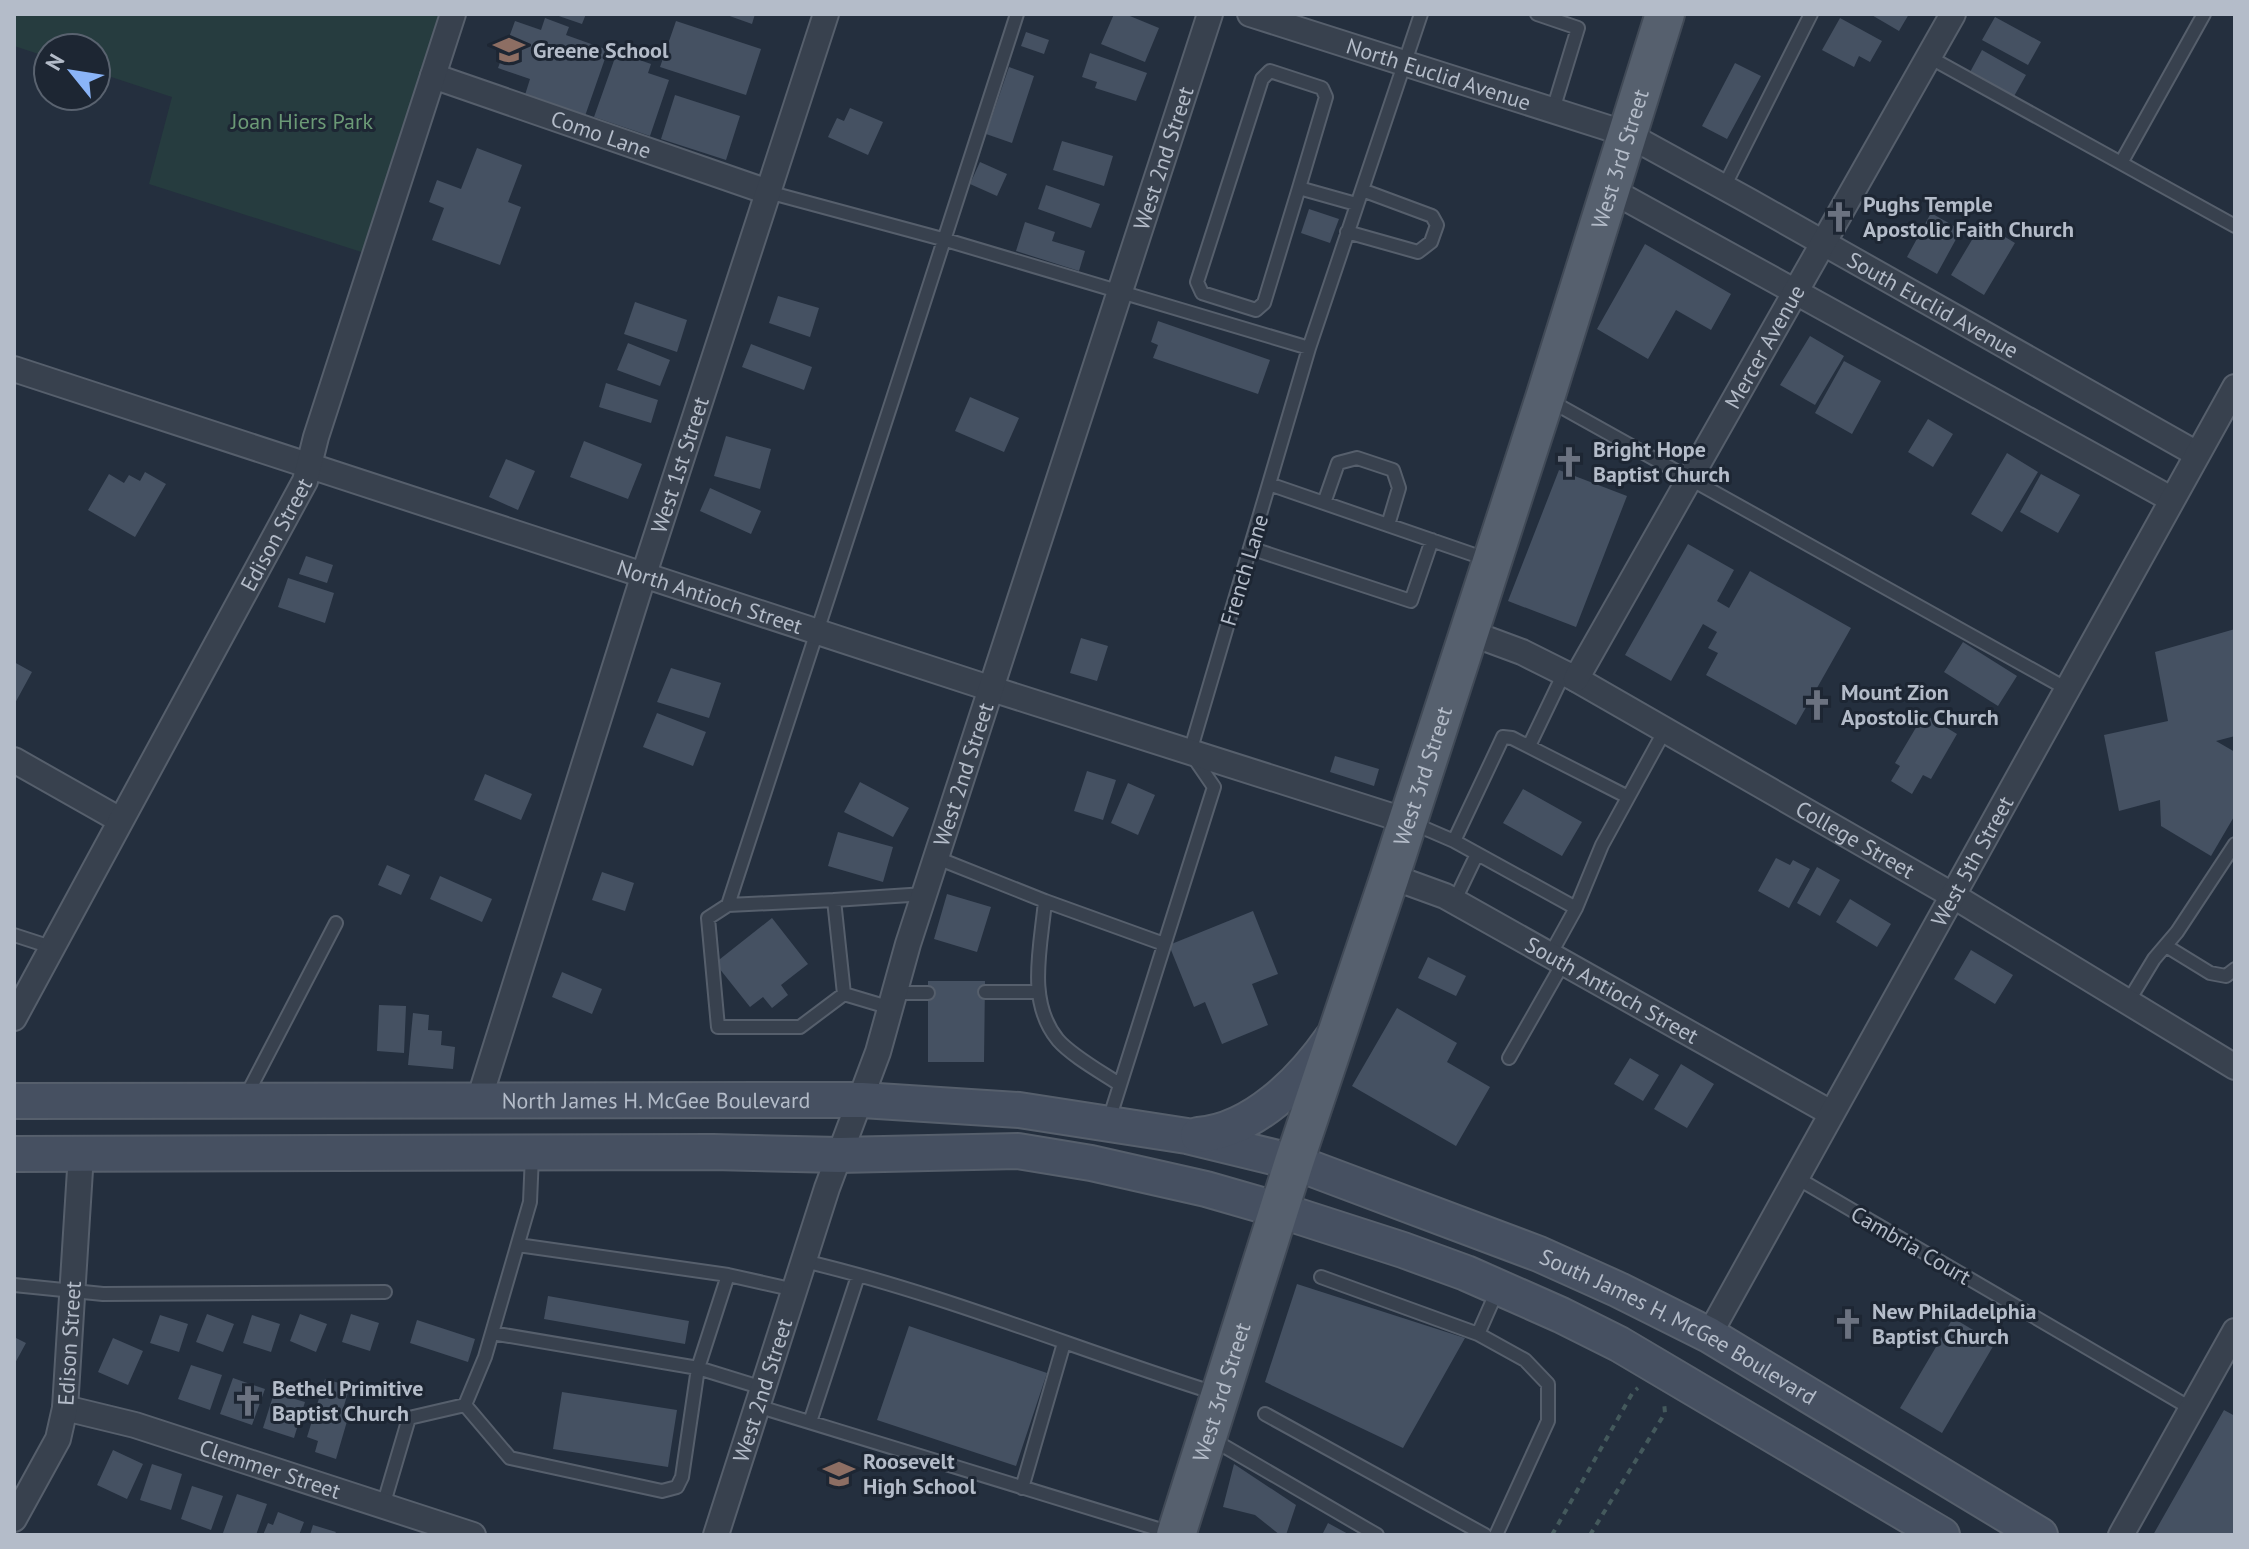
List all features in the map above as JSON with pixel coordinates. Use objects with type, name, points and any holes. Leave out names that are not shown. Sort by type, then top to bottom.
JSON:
[{"type":"main road","name":"West 3rd Street","points":[[1176,1535],[1294,1162],[1545,398],[1665,14]]},
{"type":"main road","points":[[1187,1136],[1208,1135],[1248,1120],[1289,1088],[1321,1054],[1339,1028]]},
{"type":"main road","name":"North James H. McGee Boulevard","points":[[14,1101],[862,1100],[1019,1110],[1109,1122],[1187,1136],[1294,1162]]},
{"type":"main road","points":[[14,1154],[713,1152],[839,1155],[1018,1151],[1114,1168],[1279,1210]]},
{"type":"main road","name":"South James H. McGee Boulevard","points":[[1294,1162],[1539,1254],[1709,1335],[2033,1533]]},
{"type":"main road","name":"South James H. McGee Boulevard","points":[[1279,1210],[1403,1250],[1561,1315],[1662,1369],[1942,1535]]},
{"type":"street","name":"Edison Street","points":[[14,1018],[305,481],[316,437],[453,14]]},
{"type":"street","name":"West 1st Street","points":[[479,1100],[644,574],[826,14]]},
{"type":"street","name":"West 2nd Street","points":[[716,1535],[839,1155],[862,1100],[925,894],[1210,14]]},
{"type":"street","name":"North Euclid Avenue","points":[[1250,14],[1627,134]]},
{"type":"street","name":"Mercer Avenue","points":[[1570,676],[1689,478],[1953,14]]},
{"type":"street","name":"Como Lane","points":[[433,76],[768,192]]},
{"type":"street","name":"South Euclid Avenue","points":[[1627,134],[2197,454]]},
{"type":"street","points":[[1609,189],[2171,499]]},
{"type":"street","name":"North Antioch Street","points":[[14,369],[992,689],[1407,821]]},
{"type":"street","name":"West 5th Street","points":[[1709,1335],[2171,499],[2197,454],[2225,430],[2235,387]]},
{"type":"street","name":"College Street","points":[[1468,632],[1522,652],[1570,676],[1952,895],[2235,1067]]},
{"type":"street","points":[[14,760],[120,820]]},
{"type":"street","name":"South Antioch Street","points":[[1390,876],[1454,902],[1831,1113]]},
{"type":"street","name":"Edison Street","points":[[14,1519],[58,1439],[65,1408],[81,1154]]},
{"type":"street","points":[[2121,1535],[2235,1331]]},
{"type":"street","name":"Clemmer Street","points":[[65,1408],[135,1425],[383,1506],[416,1521],[473,1535]]},
{"type":"lane","points":[[728,905],[1017,14]]},
{"type":"lane","name":"French Lane","points":[[1190,752],[1309,348],[1421,14]]},
{"type":"lane","points":[[1537,14],[1578,28],[1553,110]]},
{"type":"lane","points":[[1724,187],[1811,14]]},
{"type":"lane","points":[[2121,163],[2204,14]]},
{"type":"lane","points":[[1929,57],[2235,226]]},
{"type":"lane","points":[[1270,71],[1322,88],[1326,97],[1299,188],[1264,303],[1256,310],[1202,293],[1197,282],[1262,79],[1270,71]]},
{"type":"lane","points":[[1299,188],[1356,204]]},
{"type":"lane","points":[[1347,232],[1418,252],[1431,242],[1437,225],[1432,216],[1362,190]]},
{"type":"lane","points":[[768,192],[946,240],[1309,348]]},
{"type":"lane","points":[[1545,398],[2067,689]]},
{"type":"lane","points":[[1324,503],[1338,463],[1357,458],[1393,470],[1399,488],[1388,525]]},
{"type":"lane","points":[[1269,484],[1491,561]]},
{"type":"lane","points":[[1250,548],[1411,601],[1432,540]]},
{"type":"lane","points":[[1529,746],[1570,676]]},
{"type":"lane","points":[[1509,1058],[1556,959],[1602,845],[1665,730]]},
{"type":"lane","points":[[1454,841],[1503,737],[1529,746],[1628,797]]},
{"type":"lane","points":[[1109,1122],[1214,787],[1190,752]]},
{"type":"lane","points":[[1407,821],[1454,841],[1576,908]]},
{"type":"lane","points":[[2128,1002],[2154,959],[2235,844]]},
{"type":"lane","points":[[1454,902],[1477,854]]},
{"type":"lane","points":[[937,858],[1164,944]]},
{"type":"lane","points":[[925,894],[728,905],[708,918],[718,1027],[800,1027],[844,994],[893,1000],[928,993]]},
{"type":"lane","points":[[834,900],[844,994]]},
{"type":"lane","points":[[1045,901],[1037,992],[1043,1018],[1060,1042],[1119,1084]]},
{"type":"lane","points":[[244,1101],[336,923]]},
{"type":"lane","points":[[14,935],[51,947]]},
{"type":"lane","points":[[2166,946],[2210,973],[2226,976],[2235,969]]},
{"type":"lane","points":[[985,992],[1037,992]]},
{"type":"lane","points":[[465,1405],[485,1357],[530,1202],[532,1153]]},
{"type":"lane","name":"Cambria Court","points":[[1797,1178],[2192,1409]]},
{"type":"lane","points":[[518,1245],[728,1275],[795,1290]]},
{"type":"lane","points":[[804,1261],[978,1312],[1222,1395]]},
{"type":"lane","points":[[465,1405],[510,1458],[662,1491],[677,1487],[682,1477],[698,1368],[728,1275]]},
{"type":"lane","points":[[810,1422],[858,1276]]},
{"type":"lane","points":[[1321,1277],[1478,1334],[1525,1360],[1548,1384],[1548,1421],[1496,1535]]},
{"type":"lane","points":[[14,1285],[103,1294],[385,1292]]},
{"type":"lane","points":[[1478,1334],[1498,1288]]},
{"type":"lane","points":[[492,1333],[698,1368],[810,1422],[1176,1535],[1186,1535]]},
{"type":"lane","points":[[1022,1488],[1064,1343]]},
{"type":"lane","points":[[383,1506],[409,1418],[465,1405]]},
{"type":"lane","points":[[1265,1414],[1485,1535]]},
{"type":"lane","points":[[1208,1437],[1363,1531],[1377,1535]]},
{"type":"path","points":[[1552,1535],[1633,1392],[1662,1369]]},
{"type":"path","points":[[1590,1535],[1665,1413],[1662,1369]]},
{"type":"green space","name":"Joan Hiers Park","points":[[14,14],[453,14],[374,256],[149,184],[172,97],[112,77],[112,32],[32,32],[32,52],[14,46]]},
{"type":"building","points":[[553,14],[586,14],[582,24]]},
{"type":"building","points":[[724,14],[755,14],[752,24]]},
{"type":"building","points":[[1114,14],[1125,14],[1159,28],[1145,62],[1101,44]]},
{"type":"building","points":[[1870,14],[1909,14],[1899,31]]},
{"type":"building","points":[[1995,17],[2041,42],[2028,65],[1982,40]]},
{"type":"building","points":[[545,18],[569,27],[566,35],[608,50],[585,116],[525,95],[530,79],[498,68],[515,21],[541,30]]},
{"type":"building","points":[[1840,18],[1882,41],[1870,62],[1859,56],[1854,67],[1822,50]]},
{"type":"building","points":[[676,21],[761,49],[746,95],[660,67]]},
{"type":"building","points":[[1026,32],[1049,40],[1044,54],[1021,46]]},
{"type":"building","points":[[1982,50],[2026,75],[2013,98],[1969,74]]},
{"type":"building","points":[[617,52],[651,64],[648,73],[669,80],[650,136],[594,117]]},
{"type":"building","points":[[1090,53],[1147,73],[1136,101],[1095,88],[1097,82],[1082,77]]},
{"type":"building","points":[[1735,63],[1761,76],[1727,139],[1702,126]]},
{"type":"building","points":[[1009,67],[1034,76],[1012,143],[986,134]]},
{"type":"building","points":[[675,95],[740,116],[726,160],[661,139]]},
{"type":"building","points":[[850,108],[883,122],[868,155],[828,137],[837,118],[844,121]]},
{"type":"building","points":[[1062,141],[1113,156],[1104,186],[1053,170]]},
{"type":"building","points":[[477,148],[522,165],[508,202],[521,207],[500,265],[432,240],[444,208],[429,202],[437,180],[461,189]]},
{"type":"building","points":[[980,162],[1007,174],[997,196],[970,184]]},
{"type":"building","points":[[1046,185],[1100,204],[1091,228],[1038,209]]},
{"type":"building","points":[[1309,209],[1339,219],[1330,243],[1301,233]]},
{"type":"building","points":[[1931,213],[1961,230],[1937,274],[1907,257]]},
{"type":"building","points":[[1025,222],[1055,232],[1052,241],[1085,251],[1079,271],[1016,251]]},
{"type":"building","points":[[1982,223],[2015,243],[1984,295],[1951,275]]},
{"type":"building","points":[[1645,244],[1731,294],[1711,330],[1676,310],[1648,359],[1597,329]]},
{"type":"building","points":[[778,296],[819,308],[810,337],[769,323]]},
{"type":"building","points":[[635,302],[687,320],[677,352],[624,334]]},
{"type":"building","points":[[1158,321],[1270,360],[1258,394],[1153,358],[1158,345],[1151,342]]},
{"type":"building","points":[[1810,336],[1844,356],[1815,405],[1780,385]]},
{"type":"building","points":[[628,343],[670,360],[660,386],[617,370]]},
{"type":"building","points":[[751,344],[812,367],[804,390],[742,367]]},
{"type":"building","points":[[1844,361],[1881,381],[1852,434],[1815,413]]},
{"type":"building","points":[[606,383],[658,400],[651,423],[599,407]]},
{"type":"building","points":[[970,397],[1019,418],[1004,452],[955,431]]},
{"type":"building","points":[[1928,419],[1953,434],[1933,467],[1908,452]]},
{"type":"building","points":[[726,436],[771,449],[760,489],[714,476]]},
{"type":"building","points":[[584,441],[642,464],[628,499],[570,477]]},
{"type":"building","points":[[2007,453],[2038,472],[2002,532],[1971,514]]},
{"type":"building","points":[[506,459],[535,471],[518,510],[489,497]]},
{"type":"building","points":[[1559,470],[1627,496],[1576,627],[1508,601]]},
{"type":"building","points":[[145,472],[166,484],[135,537],[88,510],[109,474],[124,483],[129,475],[140,481]]},
{"type":"building","points":[[2041,474],[2080,495],[2058,533],[2020,512]]},
{"type":"building","points":[[710,488],[761,511],[751,534],[700,511]]},
{"type":"building","points":[[1688,544],[1734,570],[1717,601],[1729,608],[1750,571],[1851,628],[1796,725],[1706,675],[1718,653],[1708,648],[1717,632],[1703,624],[1671,681],[1625,655]]},
{"type":"building","points":[[306,556],[333,565],[327,583],[299,574]]},
{"type":"building","points":[[288,578],[334,593],[325,623],[278,607]]},
{"type":"building","points":[[2235,629],[2235,736],[2216,741],[2235,752],[2235,815],[2211,856],[2161,826],[2160,800],[2119,811],[2104,735],[2168,721],[2155,652]]},
{"type":"building","points":[[1081,638],[1108,646],[1097,681],[1070,673]]},
{"type":"building","points":[[1963,642],[2017,676],[1998,706],[1944,672]]},
{"type":"building","points":[[14,662],[32,672],[14,705]]},
{"type":"building","points":[[671,668],[721,683],[709,718],[657,702]]},
{"type":"building","points":[[657,713],[706,732],[693,766],[643,747]]},
{"type":"building","points":[[1924,714],[1957,734],[1931,779],[1923,775],[1912,794],[1891,781],[1900,766],[1895,763]]},
{"type":"building","points":[[1335,756],[1379,769],[1374,786],[1330,772]]},
{"type":"building","points":[[1087,771],[1116,780],[1103,820],[1074,811]]},
{"type":"building","points":[[485,774],[532,794],[521,820],[474,800]]},
{"type":"building","points":[[860,782],[909,808],[893,837],[844,812]]},
{"type":"building","points":[[1128,783],[1155,795],[1138,835],[1111,823]]},
{"type":"building","points":[[1523,789],[1582,822],[1562,856],[1503,823]]},
{"type":"building","points":[[838,832],[893,847],[883,882],[828,866]]},
{"type":"building","points":[[1776,858],[1790,865],[1793,860],[1810,869],[1789,908],[1758,891]]},
{"type":"building","points":[[387,865],[410,875],[401,895],[378,885]]},
{"type":"building","points":[[1817,867],[1840,880],[1820,916],[1797,903]]},
{"type":"building","points":[[602,872],[634,883],[625,911],[592,900]]},
{"type":"building","points":[[440,876],[492,899],[482,922],[430,899]]},
{"type":"building","points":[[947,894],[991,907],[977,952],[934,939]]},
{"type":"building","points":[[1850,899],[1891,924],[1877,947],[1836,922]]},
{"type":"building","points":[[1253,911],[1278,974],[1252,984],[1268,1025],[1222,1044],[1205,1002],[1194,1007],[1169,945]]},
{"type":"building","points":[[772,918],[808,964],[781,985],[788,995],[772,1008],[763,997],[750,1007],[715,963]]},
{"type":"building","points":[[1971,950],[2013,975],[1995,1004],[1954,979]]},
{"type":"building","points":[[1428,957],[1466,976],[1456,996],[1418,978]]},
{"type":"building","points":[[562,972],[602,989],[592,1014],[552,997]]},
{"type":"building","points":[[928,981],[985,981],[984,1062],[928,1062]]},
{"type":"building","points":[[379,1005],[406,1006],[404,1053],[377,1051]]},
{"type":"building","points":[[1397,1008],[1457,1043],[1447,1062],[1490,1087],[1456,1146],[1352,1086]]},
{"type":"building","points":[[413,1013],[429,1015],[428,1030],[442,1031],[441,1045],[455,1047],[453,1069],[408,1065]]},
{"type":"building","points":[[1630,1058],[1659,1075],[1643,1101],[1614,1084]]},
{"type":"building","points":[[1681,1064],[1714,1084],[1687,1128],[1654,1109]]},
{"type":"building","points":[[1297,1284],[1465,1338],[1403,1448],[1265,1382]]},
{"type":"building","points":[[548,1296],[689,1321],[685,1344],[544,1319]]},
{"type":"building","points":[[207,1314],[234,1324],[223,1352],[196,1342]]},
{"type":"building","points":[[300,1314],[327,1324],[316,1352],[290,1341]]},
{"type":"building","points":[[351,1314],[379,1323],[370,1351],[342,1342]]},
{"type":"building","points":[[160,1315],[188,1324],[179,1352],[150,1343]]},
{"type":"building","points":[[252,1315],[280,1324],[271,1352],[243,1343]]},
{"type":"building","points":[[1953,1318],[1995,1343],[1942,1433],[1900,1408]]},
{"type":"building","points":[[417,1320],[475,1339],[468,1362],[410,1343]]},
{"type":"building","points":[[909,1326],[1047,1373],[1016,1466],[877,1420]]},
{"type":"building","points":[[14,1337],[26,1343],[14,1365]]},
{"type":"building","points":[[113,1338],[143,1351],[128,1385],[98,1372]]},
{"type":"building","points":[[191,1365],[222,1375],[210,1410],[178,1399]]},
{"type":"building","points":[[233,1378],[265,1389],[252,1425],[220,1414]]},
{"type":"building","points":[[325,1379],[350,1386],[343,1409],[350,1411],[336,1459],[315,1452],[318,1441],[307,1437]]},
{"type":"building","points":[[562,1392],[677,1410],[668,1467],[553,1449]]},
{"type":"building","points":[[274,1393],[305,1402],[294,1438],[263,1428]]},
{"type":"building","points":[[2224,1410],[2235,1416],[2235,1535],[2153,1535]]},
{"type":"building","points":[[113,1450],[143,1464],[127,1499],[97,1485]]},
{"type":"building","points":[[152,1464],[182,1474],[171,1510],[140,1500]]},
{"type":"building","points":[[1234,1464],[1296,1505],[1286,1535],[1280,1535],[1255,1515],[1223,1507]]},
{"type":"building","points":[[192,1486],[223,1496],[211,1530],[181,1519]]},
{"type":"building","points":[[237,1494],[267,1504],[256,1535],[223,1533]]},
{"type":"building","points":[[278,1512],[304,1522],[299,1535],[263,1535],[268,1523],[273,1525]]},
{"type":"building","points":[[1328,1523],[1350,1535],[1322,1535]]},
{"type":"building","points":[[313,1525],[336,1532],[334,1535],[310,1535]]},
{"type":"place","name":"Greene School","points":[[509,50]]},
{"type":"place","name":"Pughs Temple Apostolic Faith Church","points":[[1839,217]]},
{"type":"place","name":"Bright Hope Baptist Church","points":[[1569,462]]},
{"type":"place","name":"Mount Zion Apostolic Church","points":[[1817,705]]},
{"type":"place","name":"New Philadelphia Baptist Church","points":[[1848,1324]]},
{"type":"place","name":"Bethel Primitive Baptist Church","points":[[248,1401]]},
{"type":"place","name":"Roosevelt High School","points":[[839,1474]]}]
